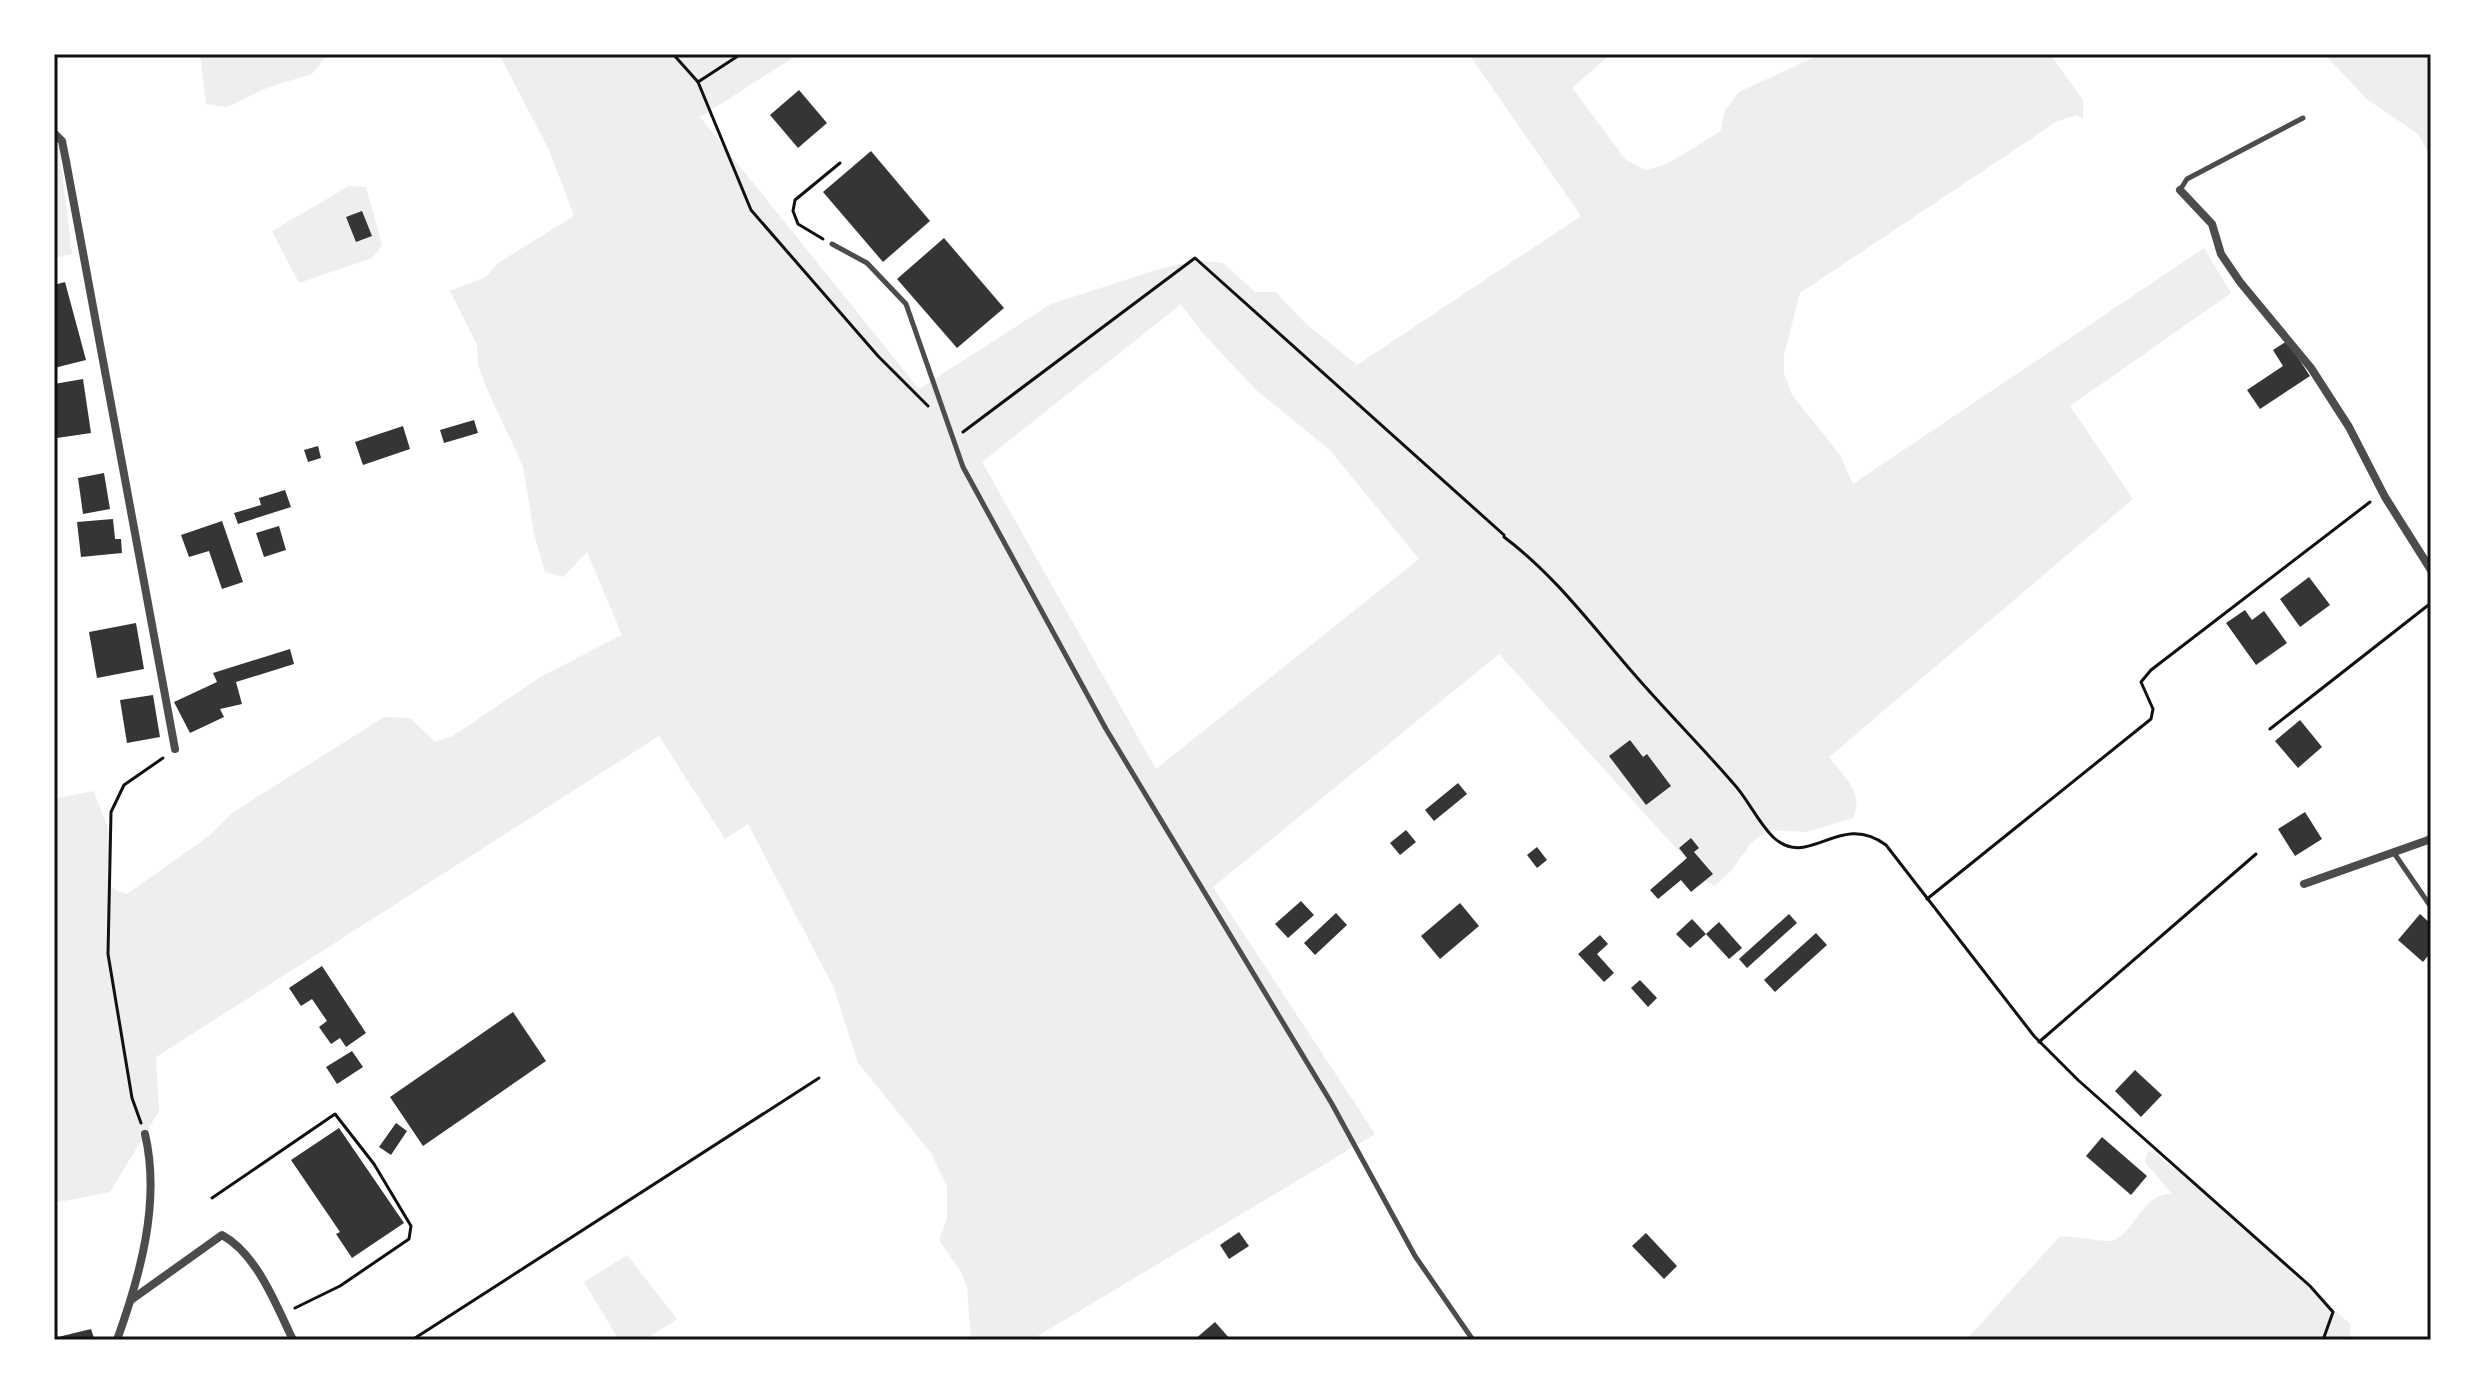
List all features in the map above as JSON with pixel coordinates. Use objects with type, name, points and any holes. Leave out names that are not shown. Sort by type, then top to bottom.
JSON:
[{"type":"street","points":[[54,133],[62,141],[175,749]]},
{"type":"street","points":[[2180,190],[2212,224],[2221,254],[2240,282],[2311,368],[2349,427],[2385,497],[2431,570]]},
{"type":"street","points":[[2304,884],[2431,839]]},
{"type":"street","points":[[117,1340],[131,1300],[150,1202],[151,1166],[145,1134]]},
{"type":"street","points":[[131,1300],[222,1235],[235,1242],[250,1259],[293,1340]]},
{"type":"lane","points":[[2180,190],[2187,179],[2303,118]]},
{"type":"lane","points":[[832,244],[867,263],[906,304],[963,467],[1106,729],[1332,1104],[1415,1256],[1473,1340]]},
{"type":"lane","points":[[2394,853],[2431,907]]},
{"type":"path","points":[[673,54],[698,82],[751,210],[878,356],[929,408]]},
{"type":"path","points":[[698,82],[741,54]]},
{"type":"path","points":[[832,244],[798,224],[793,211],[795,200],[840,163]]},
{"type":"path","points":[[954,439],[1195,258],[1548,576],[1736,786],[1775,839],[1796,847],[1813,846],[1856,830],[1873,835],[1886,845],[2039,1042],[2310,1286],[2333,1312],[2323,1340]]},
{"type":"path","points":[[1927,899],[2151,719],[2153,709],[2141,682],[2151,670],[2365,503],[2385,497]]},
{"type":"path","points":[[1504,537],[1511,543]]},
{"type":"path","points":[[2270,729],[2431,603]]},
{"type":"path","points":[[145,1134],[132,1098],[108,954],[111,812],[124,785],[175,749]]},
{"type":"path","points":[[2039,1042],[2256,854]]},
{"type":"path","points":[[412,1340],[819,1078]]},
{"type":"path","points":[[212,1198],[335,1114],[374,1164],[411,1226],[409,1239],[391,1252],[340,1286],[280,1314]]},
{"type":"shaded area","points":[[200,54],[327,55],[312,74],[269,87],[227,107],[206,104]]},
{"type":"shaded area","points":[[499,54],[799,54],[700,117],[919,389],[1051,304],[1196,260],[1223,263],[1255,292],[1276,292],[1304,322],[1357,365],[1581,216],[1469,54],[1611,54],[1572,88],[1625,159],[1646,170],[1667,164],[1721,131],[1724,112],[1739,92],[1821,54],[2050,54],[2083,100],[2083,118],[2076,115],[2056,122],[1800,293],[1784,355],[1784,373],[1792,395],[1840,455],[1853,484],[2204,248],[2231,293],[2070,406],[2133,499],[1829,757],[1854,793],[1856,809],[1853,818],[1806,832],[1769,830],[1752,842],[1730,872],[1714,886],[1706,881],[1499,654],[1213,887],[1375,1134],[1031,1340],[971,1340],[967,1287],[962,1273],[939,1240],[947,1218],[947,1186],[931,1153],[858,1063],[834,988],[748,824],[725,839],[659,736],[156,1057],[159,1111],[110,1192],[54,1203],[54,799],[94,791],[111,841],[108,879],[116,890],[127,894],[209,836],[232,813],[384,717],[410,718],[435,742],[453,736],[542,676],[622,635],[587,552],[563,577],[545,572],[534,534],[523,466],[486,387],[478,365],[477,345],[450,291],[486,277],[498,263],[574,216],[549,150]],"holes":[[[1181,304],[1200,330],[1256,390],[1330,450],[1419,559],[1156,769],[982,462]]]},
{"type":"shaded area","points":[[2324,54],[2431,54],[2431,157],[2418,134],[2368,100]]},
{"type":"shaded area","points":[[54,145],[59,148],[72,254],[54,258]]},
{"type":"shaded area","points":[[349,186],[366,187],[382,245],[372,258],[299,283],[272,231]]},
{"type":"shaded area","points":[[2151,1151],[2189,1180],[2351,1325],[2349,1340],[1966,1340],[2059,1237],[2115,1240],[2154,1199],[2172,1194],[2145,1162],[2147,1153]]},
{"type":"shaded area","points":[[627,1255],[677,1319],[644,1340],[619,1340],[584,1282]]},
{"type":"building","points":[[799,90],[827,123],[798,148],[770,115]]},
{"type":"building","points":[[871,151],[930,221],[883,262],[823,192]]},
{"type":"building","points":[[362,211],[372,236],[356,242],[346,217]]},
{"type":"building","points":[[944,238],[1004,308],[957,348],[897,279]]},
{"type":"building","points":[[65,282],[86,360],[54,368],[54,285]]},
{"type":"building","points":[[2287,341],[2310,376],[2260,409],[2247,390],[2283,366],[2273,350]]},
{"type":"building","points":[[83,379],[91,433],[57,438],[54,384]]},
{"type":"building","points":[[474,420],[478,433],[444,443],[440,430]]},
{"type":"building","points":[[403,426],[410,449],[363,465],[355,442]]},
{"type":"building","points":[[318,446],[321,458],[308,462],[304,450]]},
{"type":"building","points":[[104,473],[110,509],[83,514],[78,478]]},
{"type":"building","points":[[285,490],[291,507],[238,524],[234,513],[261,505],[259,498]]},
{"type":"building","points":[[113,519],[115,539],[121,539],[122,553],[81,557],[77,522]]},
{"type":"building","points":[[222,521],[243,582],[222,589],[209,551],[189,557],[181,535]]},
{"type":"building","points":[[279,526],[286,550],[264,557],[256,533]]},
{"type":"building","points":[[2309,577],[2330,605],[2300,627],[2280,599]]},
{"type":"building","points":[[2245,610],[2252,620],[2264,611],[2287,643],[2256,665],[2226,623]]},
{"type":"building","points":[[136,623],[144,669],[97,678],[89,632]]},
{"type":"building","points":[[290,649],[294,664],[236,682],[242,704],[220,709],[224,717],[190,733],[174,702],[217,682],[213,673]]},
{"type":"building","points":[[153,695],[160,737],[127,743],[120,700]]},
{"type":"building","points":[[2300,720],[2322,747],[2298,768],[2275,741]]},
{"type":"building","points":[[1630,740],[1643,757],[1647,754],[1671,786],[1646,805],[1609,756]]},
{"type":"building","points":[[1458,783],[1467,794],[1434,821],[1425,810]]},
{"type":"building","points":[[2305,812],[2322,839],[2295,856],[2278,829]]},
{"type":"building","points":[[1406,830],[1416,842],[1400,855],[1390,843]]},
{"type":"building","points":[[1691,838],[1699,848],[1694,852],[1713,874],[1691,892],[1681,880],[1658,899],[1650,890],[1687,858],[1679,848]]},
{"type":"building","points":[[1537,847],[1547,860],[1537,868],[1527,855]]},
{"type":"building","points":[[1301,901],[1314,915],[1288,938],[1275,924]]},
{"type":"building","points":[[1460,903],[1479,926],[1440,959],[1421,936]]},
{"type":"building","points":[[1336,913],[1347,925],[1315,955],[1304,943]]},
{"type":"building","points":[[1789,914],[1797,923],[1747,968],[1739,959]]},
{"type":"building","points":[[2420,914],[2431,924],[2431,952],[2423,962],[2398,940]]},
{"type":"building","points":[[1692,919],[1706,934],[1690,948],[1676,934]]},
{"type":"building","points":[[1719,922],[1742,948],[1729,959],[1706,934]]},
{"type":"building","points":[[1816,933],[1827,945],[1775,992],[1764,980]]},
{"type":"building","points":[[1600,935],[1608,944],[1597,954],[1614,973],[1604,982],[1578,954]]},
{"type":"building","points":[[322,966],[366,1033],[346,1047],[340,1038],[331,1044],[319,1027],[327,1021],[312,999],[301,1006],[289,988]]},
{"type":"building","points":[[1640,980],[1657,998],[1648,1007],[1631,988]]},
{"type":"building","points":[[513,1012],[546,1061],[423,1146],[390,1097]]},
{"type":"building","points":[[352,1051],[363,1067],[337,1084],[326,1067]]},
{"type":"building","points":[[2135,1070],[2162,1095],[2141,1117],[2115,1091]]},
{"type":"building","points":[[396,1123],[407,1131],[391,1155],[379,1147]]},
{"type":"building","points":[[339,1128],[404,1223],[352,1258],[336,1234],[340,1232],[291,1160]]},
{"type":"building","points":[[2102,1137],[2147,1176],[2131,1195],[2086,1156]]},
{"type":"building","points":[[1239,1232],[1249,1246],[1229,1259],[1220,1245]]},
{"type":"building","points":[[1646,1233],[1677,1266],[1664,1279],[1632,1246]]},
{"type":"building","points":[[1215,1322],[1231,1340],[1194,1340]]},
{"type":"building","points":[[91,1329],[94,1338],[54,1340],[54,1338]]}]
